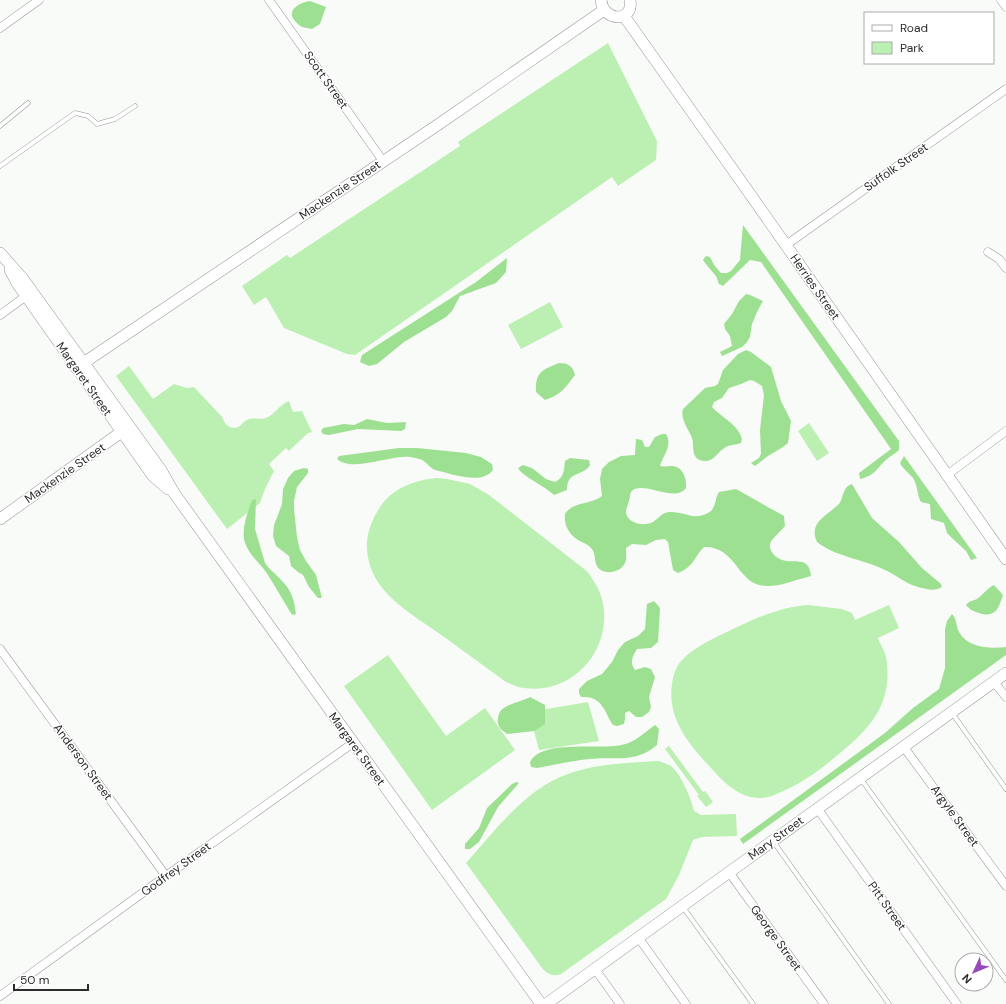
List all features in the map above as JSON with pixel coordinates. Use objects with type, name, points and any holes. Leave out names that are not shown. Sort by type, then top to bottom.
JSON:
[{"type":"street","points":[[0,28],[39,0]]},
{"type":"street","name":"Scott Street","points":[[269,0],[383,161]]},
{"type":"street","points":[[602,5],[608,14],[614,17],[624,16],[630,9],[630,0]]},
{"type":"street","points":[[1001,0],[1006,7]]},
{"type":"street","name":"Mackenzie Street","points":[[79,365],[445,120],[602,5]]},
{"type":"street","name":"Herries Street","points":[[624,16],[1006,559]]},
{"type":"street","name":"Suffolk Street","points":[[786,245],[1006,89]]},
{"type":"street","points":[[988,252],[999,259],[1006,268]]},
{"type":"street","name":"Margaret Street","points":[[2,256],[23,279],[79,365]]},
{"type":"street","name":"Margaret Street","points":[[2,256],[26,296],[79,365],[125,429],[161,470],[174,493],[541,1004]]},
{"type":"street","points":[[0,315],[26,296]]},
{"type":"street","name":"Mackenzie Street","points":[[0,519],[125,429]]},
{"type":"street","points":[[947,475],[1006,431]]},
{"type":"street","name":"Anderson Street","points":[[0,649],[166,876]]},
{"type":"street","name":"Mary Street","points":[[546,1004],[903,746],[1006,674]]},
{"type":"street","points":[[994,682],[1006,697]]},
{"type":"street","name":"Godfrey Street","points":[[0,996],[353,743]]},
{"type":"street","name":"Argyle Street","points":[[903,746],[1006,886]]},
{"type":"street","name":"Pitt Street","points":[[817,808],[957,1004]]},
{"type":"street","name":"George Street","points":[[729,872],[824,1004]]},
{"type":"street","points":[[638,937],[686,1004]]},
{"type":"street","points":[[595,969],[620,1004]]},
{"type":"lane","points":[[0,126],[28,103]]},
{"type":"lane","points":[[0,166],[75,113],[88,116],[97,124],[115,120],[135,106]]},
{"type":"lane","points":[[951,712],[1006,789]]},
{"type":"lane","points":[[860,778],[1006,980]]},
{"type":"lane","points":[[772,841],[889,1004]]},
{"type":"lane","points":[[682,906],[753,1004]]},
{"type":"green space","points":[[310,1],[326,7],[320,24],[312,29],[300,26],[292,17],[295,7]]},
{"type":"green space","points":[[608,43],[657,141],[656,160],[618,186],[612,177],[355,355],[347,354],[284,328],[266,297],[254,305],[242,286],[287,255],[290,258],[460,146],[458,142]]},
{"type":"green space","points":[[743,225],[899,441],[899,450],[869,476],[860,479],[859,473],[891,449],[761,262],[750,260],[723,286],[719,284],[716,276],[703,260],[706,256],[710,257],[714,265],[721,273],[731,271],[740,260]]},
{"type":"green space","points":[[507,258],[506,272],[496,283],[460,296],[452,311],[446,317],[404,342],[377,364],[369,366],[360,362],[362,355],[476,282]]},
{"type":"green space","points":[[746,294],[763,301],[752,324],[750,337],[742,347],[722,356],[720,352],[732,346],[730,336],[725,329],[724,324],[732,314],[739,301]]},
{"type":"green space","points":[[550,302],[563,327],[521,349],[508,325]]},
{"type":"green space","points":[[746,350],[771,367],[781,401],[791,421],[788,443],[755,466],[751,463],[759,458],[761,454],[760,430],[764,395],[762,386],[750,380],[729,388],[722,398],[714,402],[712,407],[737,429],[742,439],[741,443],[725,448],[710,460],[699,460],[694,454],[692,438],[685,424],[682,413],[683,409],[705,388],[718,384],[723,370],[738,354]]},
{"type":"green space","points":[[559,363],[570,366],[575,375],[559,393],[545,400],[536,392],[538,376],[544,370]]},
{"type":"green space","points":[[129,366],[153,399],[174,384],[187,388],[194,387],[231,428],[240,426],[249,419],[266,418],[289,401],[293,412],[302,411],[312,432],[308,433],[289,451],[286,448],[269,464],[274,471],[260,503],[227,529],[116,376]]},
{"type":"green space","points":[[367,419],[387,423],[406,422],[405,429],[401,431],[358,429],[329,435],[323,434],[321,431],[323,428],[344,424],[354,425]]},
{"type":"green space","points":[[809,423],[829,453],[817,461],[798,431]]},
{"type":"green space","points":[[666,434],[668,438],[668,446],[660,466],[673,466],[682,471],[686,481],[686,488],[681,492],[674,494],[643,488],[636,489],[631,492],[626,510],[627,517],[635,523],[649,524],[663,514],[669,512],[693,516],[702,515],[713,509],[719,492],[736,489],[784,516],[785,526],[770,543],[770,549],[776,557],[782,560],[804,563],[810,569],[811,576],[785,584],[772,586],[759,585],[752,582],[745,576],[729,557],[722,552],[714,548],[704,547],[688,568],[678,573],[673,570],[668,542],[665,539],[656,540],[646,545],[632,544],[626,548],[626,561],[620,569],[607,572],[599,569],[596,564],[594,552],[591,548],[569,532],[565,522],[565,514],[568,510],[577,505],[593,501],[602,496],[600,479],[602,469],[609,462],[621,456],[635,455],[636,439],[642,440],[645,447],[649,447],[655,437]]},
{"type":"green space","points":[[399,448],[417,448],[466,453],[481,457],[492,464],[493,470],[488,475],[473,478],[457,476],[435,470],[422,460],[411,457],[393,458],[362,464],[344,463],[337,459],[339,456]]},
{"type":"green space","points":[[904,456],[977,558],[971,560],[966,551],[947,533],[944,523],[931,519],[930,504],[921,502],[913,478],[900,463]]},
{"type":"green space","points":[[570,458],[589,460],[590,465],[587,469],[572,476],[567,490],[554,495],[524,475],[518,468],[523,465],[532,468],[546,479],[555,482],[562,476],[565,461]]},
{"type":"green space","points":[[304,468],[308,469],[308,473],[297,487],[294,501],[297,537],[300,550],[316,575],[322,598],[318,598],[309,587],[303,575],[291,566],[289,556],[276,546],[273,536],[274,525],[282,504],[283,489],[288,478],[294,471]]},
{"type":"green space","points":[[437,478],[470,484],[489,495],[588,572],[600,593],[604,612],[603,630],[598,647],[588,662],[576,675],[560,684],[543,688],[522,688],[506,682],[404,609],[393,600],[375,578],[370,565],[367,545],[370,526],[382,504],[395,492],[410,484]]},
{"type":"green space","points":[[852,484],[872,518],[899,542],[922,568],[941,584],[942,587],[930,590],[914,586],[877,566],[841,555],[817,542],[815,529],[817,524],[841,502],[846,488]]},
{"type":"green space","points":[[256,499],[255,529],[265,563],[291,592],[296,614],[292,615],[266,572],[250,553],[245,544],[244,529],[246,519],[252,500]]},
{"type":"green space","points":[[994,585],[1003,595],[997,610],[991,614],[982,614],[973,611],[966,605],[977,599]]},
{"type":"green space","points":[[654,601],[660,608],[658,642],[651,648],[637,649],[632,662],[635,670],[645,667],[651,669],[655,677],[649,697],[651,707],[649,712],[642,717],[636,717],[629,711],[625,713],[624,724],[617,726],[613,725],[600,704],[592,698],[581,697],[579,689],[587,681],[602,674],[625,642],[638,636],[645,629],[647,604]]},
{"type":"green space","points":[[808,605],[842,609],[852,613],[855,620],[889,605],[899,628],[878,638],[885,655],[887,670],[887,682],[882,703],[877,713],[864,731],[838,755],[811,776],[792,787],[771,796],[754,798],[747,796],[733,789],[721,779],[695,750],[681,730],[676,720],[671,697],[674,674],[678,665],[687,655],[712,639],[768,614],[788,608]]},
{"type":"green space","points":[[952,614],[955,618],[959,632],[968,641],[986,647],[1006,647],[1006,655],[743,844],[740,839],[885,733],[913,708],[939,689],[945,668],[945,629],[947,621]]},
{"type":"green space","points":[[388,655],[446,736],[485,708],[515,750],[432,810],[344,686]]},
{"type":"green space","points":[[530,697],[545,705],[545,724],[534,731],[507,734],[501,730],[498,720],[499,713],[511,704]]},
{"type":"green space","points":[[588,702],[599,741],[539,750],[529,712]]},
{"type":"green space","points":[[655,725],[659,729],[657,745],[641,755],[624,758],[598,758],[537,768],[531,767],[530,762],[536,755],[546,750],[626,744],[635,740]]},
{"type":"green space","points":[[669,746],[703,792],[705,791],[713,802],[706,807],[697,796],[699,795],[665,749]]},
{"type":"green space","points":[[659,761],[671,766],[682,780],[694,811],[701,815],[736,814],[737,836],[702,837],[693,840],[679,875],[666,899],[561,974],[553,975],[546,972],[466,863],[495,829],[516,808],[539,789],[552,781],[577,771],[604,765]]},
{"type":"green space","points":[[516,782],[519,783],[498,807],[479,842],[470,849],[465,849],[465,844],[479,828],[487,808]]}]
